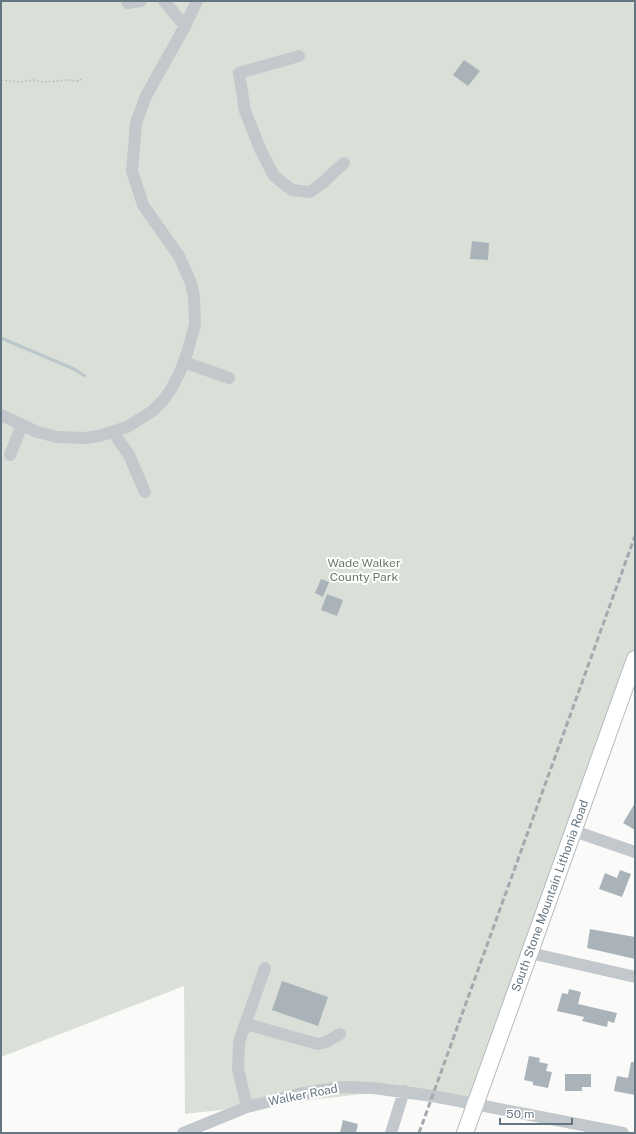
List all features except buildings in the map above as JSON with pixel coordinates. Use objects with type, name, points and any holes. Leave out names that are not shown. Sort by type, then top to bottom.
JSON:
[{"type":"main road","name":"South Stone Mountain Lithonia Road","points":[[465,1133],[635,659]]},
{"type":"street","points":[[127,1],[128,3],[141,1]]},
{"type":"street","points":[[164,1],[185,26]]},
{"type":"street","points":[[1,415],[37,432],[56,437],[85,438],[113,432],[139,420],[162,402],[170,391],[180,372],[195,324],[194,297],[191,283],[179,256],[143,205],[132,171],[136,123],[146,96],[185,26],[197,1]]},
{"type":"street","points":[[300,56],[239,73],[245,111],[261,151],[274,176],[292,190],[310,192],[344,163]]},
{"type":"street","points":[[184,362],[229,378]]},
{"type":"street","points":[[10,455],[22,425]]},
{"type":"street","points":[[113,432],[129,455],[145,492]]},
{"type":"street","points":[[574,830],[635,852]]},
{"type":"street","points":[[530,953],[635,977]]},
{"type":"street","points":[[247,1106],[238,1069],[239,1042],[265,968]]},
{"type":"street","points":[[246,1024],[318,1044],[326,1042],[340,1034]]},
{"type":"street","name":"Walker Road","points":[[183,1133],[247,1106],[299,1094],[336,1088],[372,1088],[476,1104],[623,1133]]},
{"type":"street","points":[[391,1133],[404,1092]]},
{"type":"path","points":[[1,80],[20,82],[33,80],[44,82],[67,80],[77,81],[84,78]]},
{"type":"green space","name":"Wade Walker County Park","points":[[1,1],[635,1],[635,682],[474,1106],[389,1091],[185,1114],[184,986],[1,1057]]},
{"type":"waterway","points":[[1,338],[74,369],[85,376]]},
{"type":"railway","points":[[419,1133],[635,536]]}]
